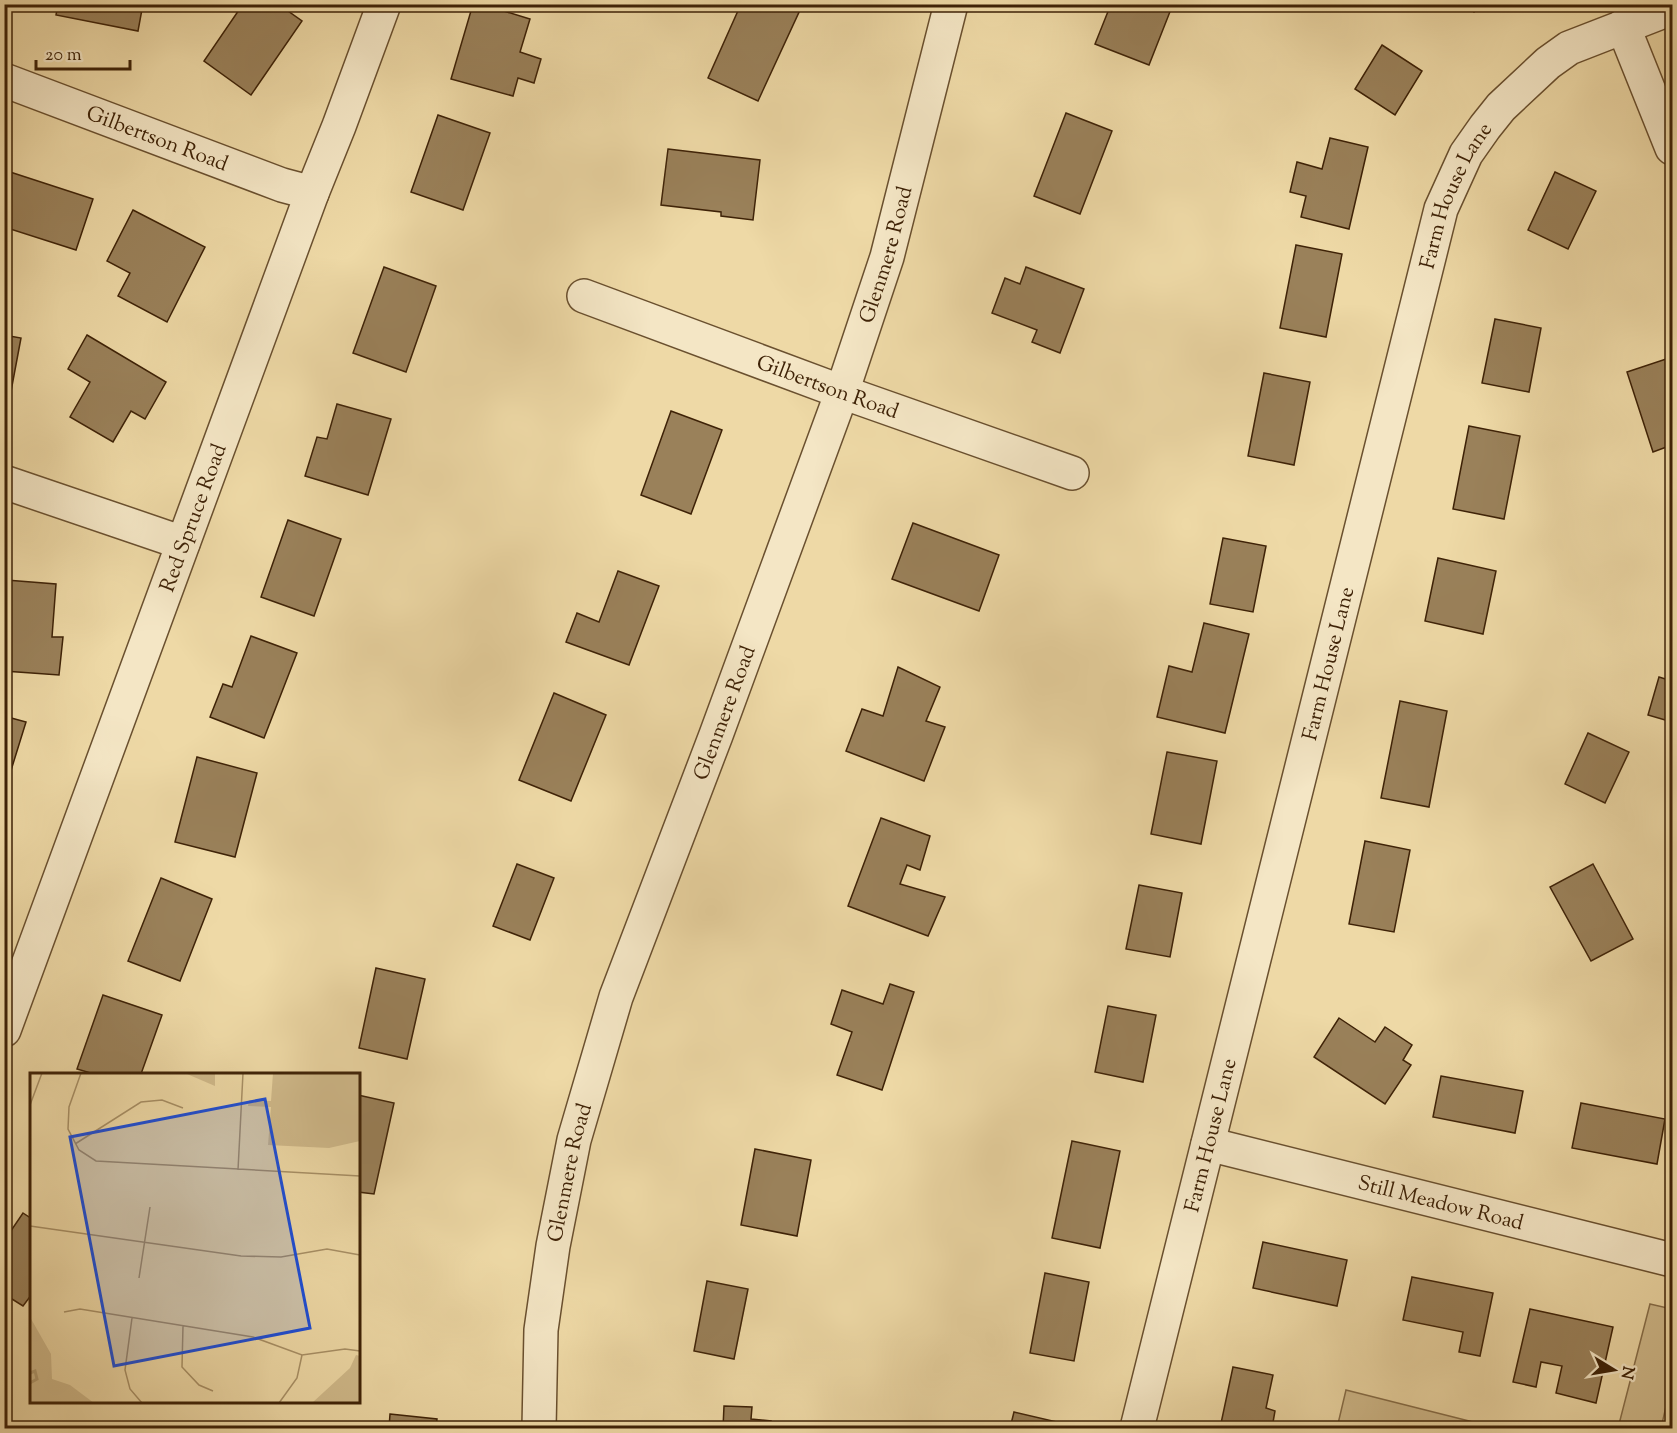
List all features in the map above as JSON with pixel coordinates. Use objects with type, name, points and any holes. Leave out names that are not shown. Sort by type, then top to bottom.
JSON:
[{"type":"street","name":"Red Spruce Road","points":[[4,1030],[312,193],[384,4]]},
{"type":"street","name":"Glenmere Road","points":[[539,1428],[541,1330],[553,1246],[574,1140],[600,1049],[616,997],[716,735],[842,392],[887,257],[951,4]]},
{"type":"street","name":"Farm House Lane","points":[[1137,1428],[1441,209],[1466,154],[1501,107],[1548,63],[1569,48],[1672,8]]},
{"type":"street","points":[[1623,26],[1672,148]]},
{"type":"street","name":"Gilbertson Road","points":[[4,80],[282,185],[312,193]]},
{"type":"street","name":"Gilbertson Road","points":[[584,296],[842,392],[1072,473]]},
{"type":"street","points":[[4,482],[183,543]]},
{"type":"street","name":"Still Meadow Road","points":[[1208,1144],[1672,1260]]},
{"type":"shaded area","points":[[1650,1304],[1672,1309],[1672,1381],[1661,1428],[1618,1428]]},
{"type":"shaded area","points":[[1346,1390],[1481,1424],[1496,1428],[1337,1428]]},
{"type":"building","points":[[58,4],[143,4],[138,31],[56,15]]},
{"type":"building","points":[[243,4],[278,4],[302,21],[251,95],[204,61]]},
{"type":"building","points":[[473,4],[481,4],[530,19],[520,52],[541,59],[534,83],[518,78],[513,96],[451,79]]},
{"type":"building","points":[[741,4],[788,4],[800,10],[758,101],[708,78]]},
{"type":"building","points":[[1111,4],[1173,4],[1149,65],[1095,44]]},
{"type":"building","points":[[1469,4],[1485,4],[1474,12]]},
{"type":"building","points":[[1382,45],[1422,71],[1395,115],[1355,89]]},
{"type":"building","points":[[1066,113],[1112,131],[1080,214],[1034,196]]},
{"type":"building","points":[[438,115],[490,133],[463,210],[411,192]]},
{"type":"building","points":[[1330,138],[1368,147],[1349,229],[1301,217],[1306,196],[1290,192],[1297,162],[1322,169]]},
{"type":"building","points":[[668,149],[760,160],[753,220],[721,216],[721,212],[661,205]]},
{"type":"building","points":[[4,170],[93,199],[76,250],[4,227]]},
{"type":"building","points":[[1555,172],[1596,191],[1568,249],[1528,230]]},
{"type":"building","points":[[133,210],[205,247],[167,322],[118,296],[130,273],[107,261]]},
{"type":"building","points":[[1296,245],[1342,254],[1326,337],[1280,328]]},
{"type":"building","points":[[384,267],[436,286],[406,372],[353,353]]},
{"type":"building","points":[[1026,267],[1084,289],[1060,353],[1032,342],[1037,330],[992,313],[1005,278],[1020,284]]},
{"type":"building","points":[[1495,319],[1541,328],[1529,392],[1482,383]]},
{"type":"building","points":[[4,335],[21,338],[9,402],[4,402]]},
{"type":"building","points":[[87,335],[166,382],[145,419],[131,411],[113,442],[70,417],[90,382],[68,369]]},
{"type":"building","points":[[1672,357],[1672,445],[1653,452],[1627,372]]},
{"type":"building","points":[[1264,373],[1310,382],[1294,465],[1248,456]]},
{"type":"building","points":[[337,404],[391,419],[368,495],[305,476],[317,437],[327,439]]},
{"type":"building","points":[[671,411],[722,430],[691,514],[641,495]]},
{"type":"building","points":[[1469,426],[1520,436],[1504,519],[1453,509]]},
{"type":"building","points":[[288,520],[341,539],[314,616],[261,597]]},
{"type":"building","points":[[913,523],[999,555],[979,611],[892,579]]},
{"type":"building","points":[[1223,538],[1266,546],[1253,612],[1210,604]]},
{"type":"building","points":[[1438,558],[1496,571],[1483,634],[1425,621]]},
{"type":"building","points":[[618,571],[659,586],[629,665],[566,642],[577,613],[599,622]]},
{"type":"building","points":[[6,580],[56,584],[52,637],[63,637],[59,675],[4,671]]},
{"type":"building","points":[[1204,623],[1249,634],[1225,733],[1157,717],[1169,666],[1192,672]]},
{"type":"building","points":[[251,636],[297,653],[264,738],[210,717],[223,684],[232,687]]},
{"type":"building","points":[[898,667],[940,687],[926,721],[945,727],[924,781],[846,751],[862,709],[883,716]]},
{"type":"building","points":[[1659,677],[1672,681],[1672,722],[1648,715]]},
{"type":"building","points":[[554,693],[606,715],[571,801],[519,780]]},
{"type":"building","points":[[1400,701],[1447,711],[1429,807],[1381,798]]},
{"type":"building","points":[[4,716],[26,722],[4,793]]},
{"type":"building","points":[[1588,733],[1629,752],[1605,803],[1565,784]]},
{"type":"building","points":[[1167,752],[1217,761],[1201,844],[1151,834]]},
{"type":"building","points":[[197,757],[257,773],[235,857],[175,842]]},
{"type":"building","points":[[881,818],[930,836],[920,870],[907,865],[900,884],[945,897],[928,936],[848,906]]},
{"type":"building","points":[[1365,841],[1410,850],[1394,932],[1349,924]]},
{"type":"building","points":[[517,864],[554,878],[530,940],[493,926]]},
{"type":"building","points":[[1593,864],[1633,939],[1591,961],[1550,887]]},
{"type":"building","points":[[161,878],[212,899],[180,981],[128,961]]},
{"type":"building","points":[[1139,885],[1182,893],[1170,957],[1126,949]]},
{"type":"building","points":[[376,968],[425,979],[407,1059],[359,1048]]},
{"type":"building","points":[[890,984],[914,992],[882,1090],[837,1075],[852,1032],[831,1024],[842,990],[883,1004]]},
{"type":"building","points":[[103,995],[162,1015],[141,1073],[91,1073],[77,1069]]},
{"type":"building","points":[[1108,1006],[1156,1015],[1143,1082],[1095,1072]]},
{"type":"building","points":[[1339,1018],[1375,1042],[1385,1027],[1412,1045],[1403,1060],[1411,1065],[1385,1104],[1314,1057]]},
{"type":"building","points":[[1441,1076],[1523,1091],[1515,1133],[1433,1117]]},
{"type":"building","points":[[360,1095],[394,1103],[374,1194],[360,1192]]},
{"type":"building","points":[[1581,1103],[1665,1119],[1657,1164],[1572,1148]]},
{"type":"building","points":[[1072,1141],[1120,1151],[1100,1248],[1052,1238]]},
{"type":"building","points":[[755,1149],[811,1160],[797,1236],[741,1225]]},
{"type":"building","points":[[23,1213],[30,1218],[30,1297],[23,1306],[4,1294],[4,1241]]},
{"type":"building","points":[[1263,1242],[1347,1260],[1337,1306],[1253,1288]]},
{"type":"building","points":[[1045,1273],[1089,1282],[1074,1361],[1030,1353]]},
{"type":"building","points":[[1412,1277],[1493,1293],[1480,1356],[1459,1352],[1463,1332],[1403,1320]]},
{"type":"building","points":[[707,1281],[748,1289],[734,1359],[694,1351]]},
{"type":"building","points":[[1530,1309],[1613,1327],[1596,1403],[1556,1393],[1562,1366],[1541,1362],[1536,1387],[1513,1382]]},
{"type":"building","points":[[1233,1367],[1273,1375],[1266,1408],[1275,1411],[1272,1428],[1220,1428]]},
{"type":"building","points":[[724,1406],[752,1407],[751,1419],[771,1421],[770,1428],[723,1428]]},
{"type":"building","points":[[1014,1412],[1057,1422],[1056,1428],[1010,1428]]},
{"type":"building","points":[[390,1414],[437,1419],[436,1428],[389,1428]]}]
